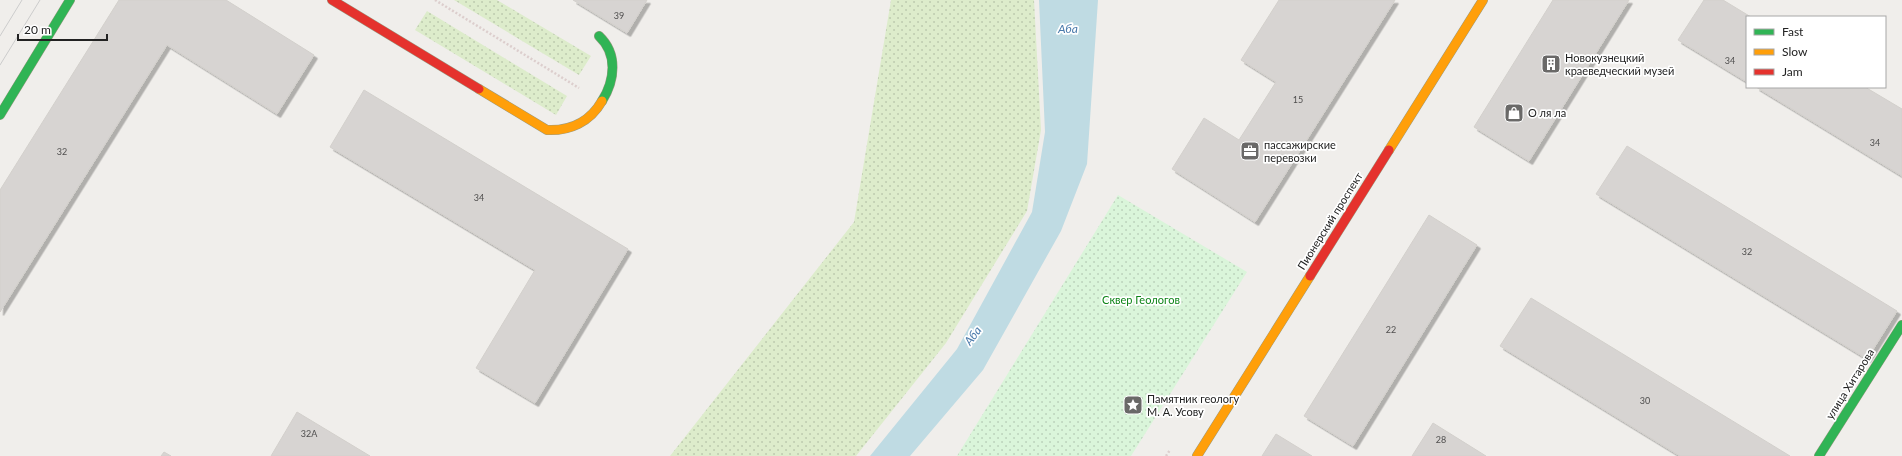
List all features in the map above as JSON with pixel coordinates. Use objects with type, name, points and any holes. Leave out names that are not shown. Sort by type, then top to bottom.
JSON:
[{"type":"street","points":[[0,115],[70,0]]},
{"type":"street","points":[[332,0],[547,130],[558,132],[570,129],[585,122],[602,102],[611,80],[613,59],[609,47],[599,36]]},
{"type":"street","name":"Пионерский проспект","points":[[1197,456],[1483,0]]},
{"type":"street","name":"улица Хитарова","points":[[1819,456],[1902,325]]},
{"type":"path","points":[[435,0],[602,102]]},
{"type":"green space","points":[[454,0],[497,0],[591,56],[579,75]]},
{"type":"green space","points":[[891,0],[1034,0],[1041,130],[1027,211],[946,343],[856,456],[670,456],[854,222]]},
{"type":"green space","points":[[427,11],[567,96],[556,115],[415,30]]},
{"type":"green space","name":"Сквер Геологов","points":[[1118,195],[1247,272],[1131,456],[957,456]]},
{"type":"water","name":"Аба","points":[[1039,0],[1098,0],[1087,164],[1061,231],[983,370],[910,456],[870,456],[957,349],[1032,212],[1045,132]]},
{"type":"building","points":[[119,0],[226,0],[314,55],[277,114],[167,45],[0,312],[0,190]]},
{"type":"building","points":[[573,0],[647,0],[627,33]]},
{"type":"building","points":[[1279,0],[1395,0],[1255,222],[1172,169],[1204,118],[1239,140],[1276,82],[1241,60]]},
{"type":"building","name":"Новокузнецкий краеведческий музей","points":[[1553,0],[1629,0],[1529,161],[1474,127]]},
{"type":"building","points":[[1704,0],[1723,0],[1749,16],[1746,16],[1746,81],[1678,40]]},
{"type":"building","points":[[1758,88],[1867,88],[1902,109],[1902,176]]},
{"type":"building","points":[[364,90],[628,249],[535,403],[476,368],[535,270],[330,147]]},
{"type":"building","points":[[1627,146],[1897,311],[1867,359],[1596,194]]},
{"type":"building","points":[[1429,215],[1477,245],[1353,446],[1304,416]]},
{"type":"building","points":[[1531,298],[1790,456],[1680,456],[1500,346]]},
{"type":"building","points":[[297,412],[370,456],[271,456]]},
{"type":"building","points":[[1433,423],[1486,456],[1412,456]]},
{"type":"building","points":[[1276,434],[1312,456],[1262,456]]},
{"type":"building","points":[[164,452],[171,456],[161,456]]},
{"type":"tram line","points":[[0,36],[22,0]]},
{"type":"tram line","points":[[0,65],[40,0]]},
{"type":"traffic: fast","points":[[0,115],[70,0]]},
{"type":"traffic: fast","points":[[599,36],[605,43],[612,59],[612,76],[610,85],[602,101]]},
{"type":"traffic: fast","points":[[1819,456],[1902,325]]},
{"type":"traffic: slow","points":[[1389,150],[1483,0]]},
{"type":"traffic: slow","points":[[479,89],[547,130],[564,129],[579,124],[592,115],[602,101]]},
{"type":"traffic: slow","points":[[1197,456],[1310,276]]},
{"type":"traffic: jam","points":[[332,0],[479,89]]},
{"type":"traffic: jam","points":[[1310,276],[1389,150]]},
{"type":"place","name":"Новокузнецкий краеведческий музей","points":[[1551,64]]},
{"type":"place","name":"О ля ла","points":[[1514,113]]},
{"type":"place","name":"пассажирские перевозки","points":[[1250,151]]},
{"type":"place","name":"Памятник геологу М. А. Усову","points":[[1133,405]]}]
